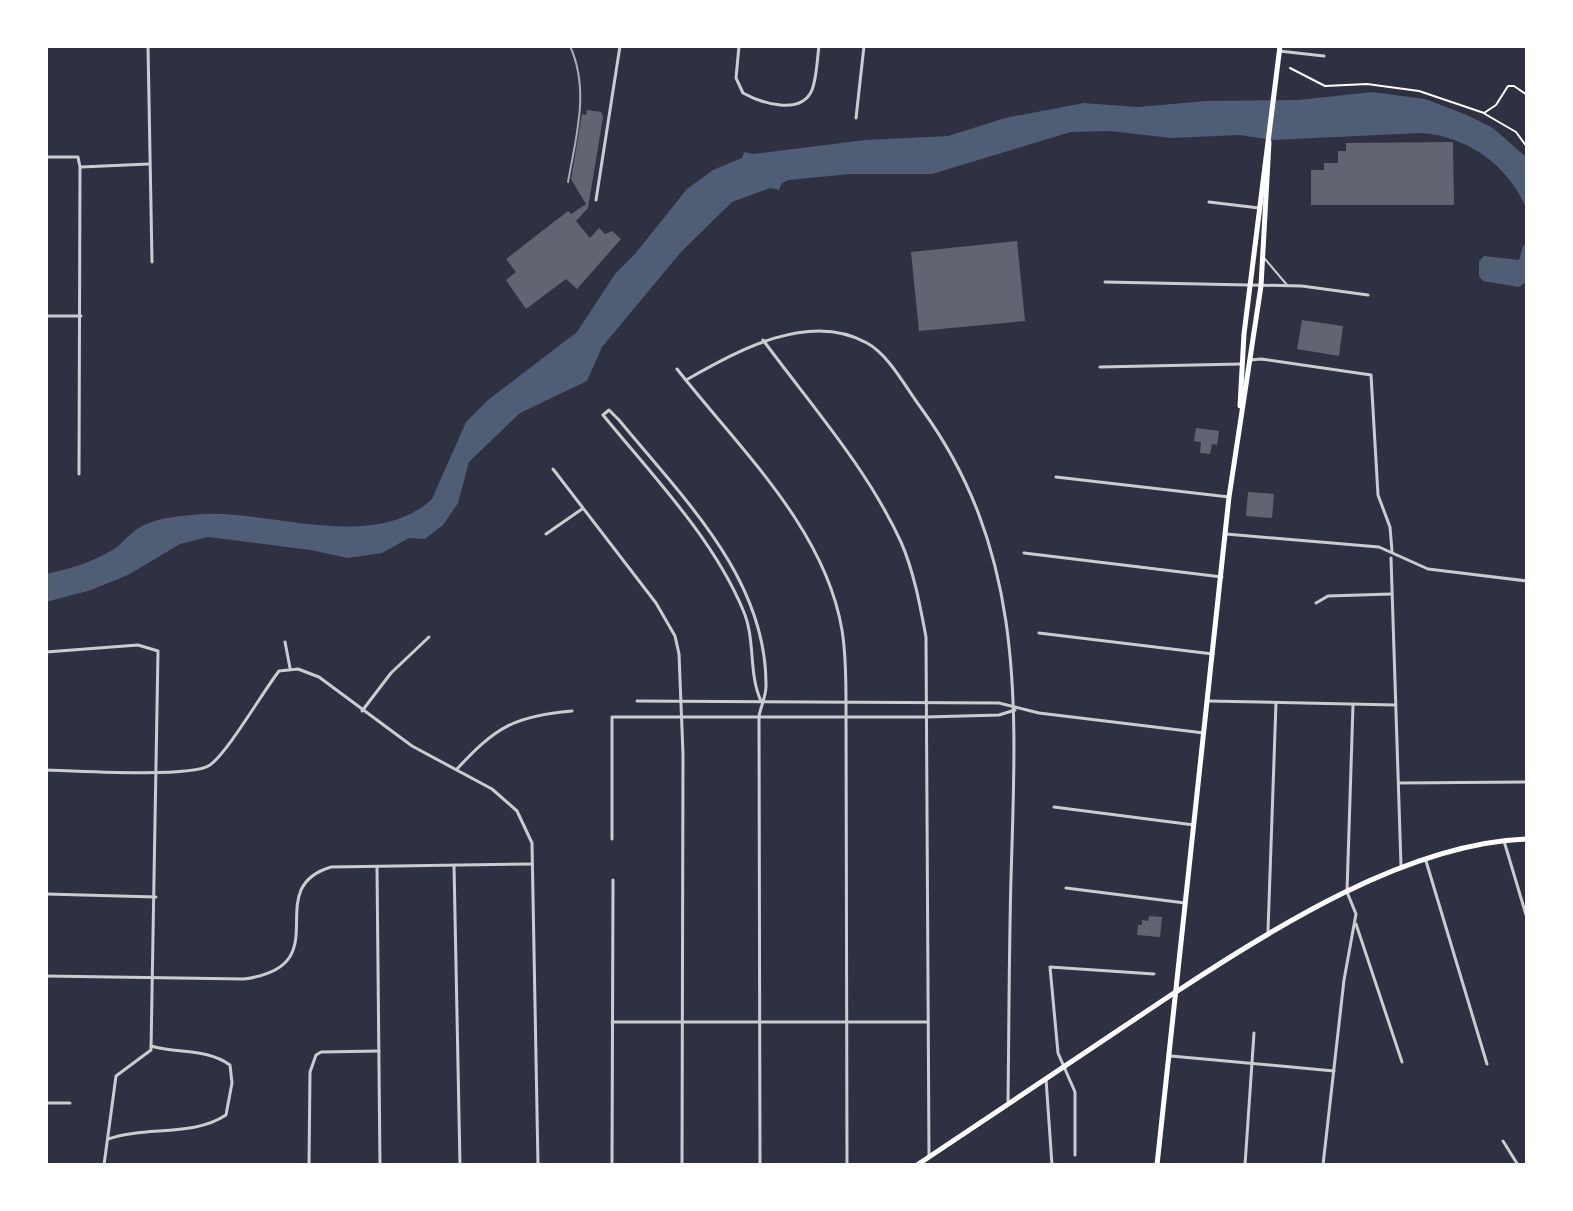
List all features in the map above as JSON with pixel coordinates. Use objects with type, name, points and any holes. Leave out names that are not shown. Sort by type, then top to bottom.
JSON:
[{"type":"main road","points":[[1240,408],[1237,397],[1279,49]]},
{"type":"main road","points":[[1157,1165],[1229,497],[1240,408],[1251,360],[1261,286],[1269,141]]},
{"type":"main road","points":[[921,1164],[1064,1065],[1268,933],[1347,892],[1401,869],[1504,841],[1527,839]]},
{"type":"street","points":[[148,46],[152,262]]},
{"type":"street","points":[[596,200],[620,46]]},
{"type":"street","points":[[739,46],[736,78],[743,93],[761,102],[784,105],[803,101],[810,94],[819,46]]},
{"type":"street","points":[[856,118],[864,46]]},
{"type":"street","points":[[1279,49],[1324,56]]},
{"type":"street","points":[[46,157],[78,157],[80,167],[79,474]]},
{"type":"street","points":[[80,167],[149,164]]},
{"type":"street","points":[[1209,202],[1259,208]]},
{"type":"street","points":[[1105,282],[1249,287],[1288,285],[1368,295]]},
{"type":"street","points":[[46,316],[81,316]]},
{"type":"street","points":[[686,380],[763,340],[781,335],[829,334],[870,344],[928,417],[978,510],[995,560],[1012,652],[1015,710],[1008,1104]]},
{"type":"street","points":[[763,340],[858,465],[902,545],[926,637],[929,1157]]},
{"type":"street","points":[[1251,360],[1371,375],[1378,495],[1390,527],[1392,551]]},
{"type":"street","points":[[1100,367],[1241,364]]},
{"type":"street","points":[[677,369],[805,535],[834,599],[842,628],[846,703],[847,1165]]},
{"type":"street","points":[[760,1165],[759,716],[766,691],[758,624],[729,557],[619,420],[609,410],[606,411],[603,415],[688,522],[732,587],[744,612],[752,641],[757,691],[761,701]]},
{"type":"street","points":[[553,469],[656,603],[675,636],[682,702],[682,1165]]},
{"type":"street","points":[[1056,477],[1229,497]]},
{"type":"street","points":[[546,534],[582,509]]},
{"type":"street","points":[[688,522],[695,516]]},
{"type":"street","points":[[1226,534],[1344,542],[1392,551],[1445,573],[1527,581]]},
{"type":"street","points":[[1024,553],[1222,577]]},
{"type":"street","points":[[1391,558],[1401,869]]},
{"type":"street","points":[[732,587],[742,582]]},
{"type":"street","points":[[1316,603],[1328,596],[1391,594]]},
{"type":"street","points":[[1039,633],[1213,654]]},
{"type":"street","points":[[362,711],[391,673],[429,637]]},
{"type":"street","points":[[285,642],[290,668]]},
{"type":"street","points":[[46,652],[111,645],[138,645],[158,651],[151,1046],[116,1076],[104,1165]]},
{"type":"street","points":[[46,770],[198,770],[209,766],[279,671],[290,668],[319,677],[412,746],[492,789],[517,811],[532,843],[538,1165]]},
{"type":"street","points":[[637,701],[999,703],[1015,710],[1204,733]]},
{"type":"street","points":[[1208,701],[1395,705]]},
{"type":"street","points":[[1268,933],[1276,703]]},
{"type":"street","points":[[1353,705],[1347,892],[1402,1062]]},
{"type":"street","points":[[612,839],[612,717],[926,717],[999,715],[1015,710]]},
{"type":"street","points":[[457,769],[482,742],[511,721],[572,711]]},
{"type":"street","points":[[1398,783],[1527,782]]},
{"type":"street","points":[[1054,807],[1194,825]]},
{"type":"street","points":[[1504,841],[1527,918]]},
{"type":"street","points":[[1425,861],[1487,1064]]},
{"type":"street","points":[[46,976],[244,979],[269,976],[290,960],[295,950],[297,909],[308,878],[331,867],[532,864]]},
{"type":"street","points":[[454,865],[460,1165]]},
{"type":"street","points":[[377,867],[380,1165]]},
{"type":"street","points":[[612,1165],[613,880]]},
{"type":"street","points":[[1066,888],[1185,903]]},
{"type":"street","points":[[46,894],[156,897]]},
{"type":"street","points":[[1323,1165],[1355,920]]},
{"type":"street","points":[[1075,1155],[1075,1092],[1058,1053],[1050,967],[1154,974]]},
{"type":"street","points":[[612,1022],[928,1022]]},
{"type":"street","points":[[1245,1165],[1254,1033]]},
{"type":"street","points":[[108,1139],[134,1131],[214,1123],[226,1115],[232,1083],[230,1065],[218,1056],[172,1052],[151,1046]]},
{"type":"street","points":[[309,1165],[310,1072],[316,1055],[321,1052],[379,1051]]},
{"type":"street","points":[[1168,1055],[1334,1071]]},
{"type":"street","points":[[1046,1079],[1052,1165]]},
{"type":"street","points":[[46,1103],[70,1103]]},
{"type":"street","points":[[1503,1141],[1518,1165]]},
{"type":"lane","points":[[1262,253],[1268,266],[1288,285]]},
{"type":"path","points":[[1290,68],[1325,86],[1367,84],[1419,91],[1484,113],[1516,132],[1527,147]]},
{"type":"path","points":[[1484,113],[1496,105],[1508,86],[1527,95]]},
{"type":"water","points":[[1372,92],[1425,99],[1493,128],[1527,158],[1527,210],[1510,180],[1485,156],[1456,141],[1422,133],[1272,140],[1240,135],[1171,138],[1110,131],[1071,132],[932,174],[850,174],[789,180],[782,183],[779,190],[770,188],[732,202],[681,252],[602,347],[587,381],[520,413],[469,462],[458,503],[443,525],[425,539],[409,538],[382,553],[348,558],[208,537],[180,544],[128,575],[91,590],[46,602],[46,574],[98,558],[138,528],[164,519],[230,514],[352,526],[381,524],[408,515],[432,499],[466,422],[488,400],[577,332],[615,274],[687,189],[713,170],[742,158],[744,152],[753,154],[865,140],[948,136],[1005,118],[1084,103],[1138,107],[1206,101],[1299,100]]},
{"type":"water","points":[[1527,245],[1527,281],[1519,287],[1483,281],[1479,276],[1479,261],[1484,256],[1519,260],[1523,246]]},
{"type":"building","points":[[587,110],[601,112],[603,117],[588,208],[576,221],[590,238],[599,228],[605,234],[612,231],[621,239],[577,289],[566,279],[526,309],[506,280],[516,272],[506,259],[568,211],[571,214],[586,204],[571,179],[582,114],[586,115]]},
{"type":"building","points":[[1453,142],[1454,205],[1311,205],[1311,170],[1324,170],[1324,163],[1338,163],[1338,151],[1346,151],[1346,143]]},
{"type":"building","points":[[1017,241],[1025,321],[919,331],[911,252]]},
{"type":"building","points":[[1302,320],[1343,326],[1339,356],[1297,349]]},
{"type":"building","points":[[1196,428],[1219,431],[1217,445],[1212,444],[1210,454],[1200,453],[1201,442],[1194,441]]},
{"type":"building","points":[[1248,492],[1274,494],[1272,518],[1246,516]]},
{"type":"building","points":[[1149,916],[1162,917],[1160,937],[1137,935],[1138,925],[1142,925],[1142,920],[1148,921]]},
{"type":"railway","points":[[568,182],[580,113],[579,79],[570,46]]}]
